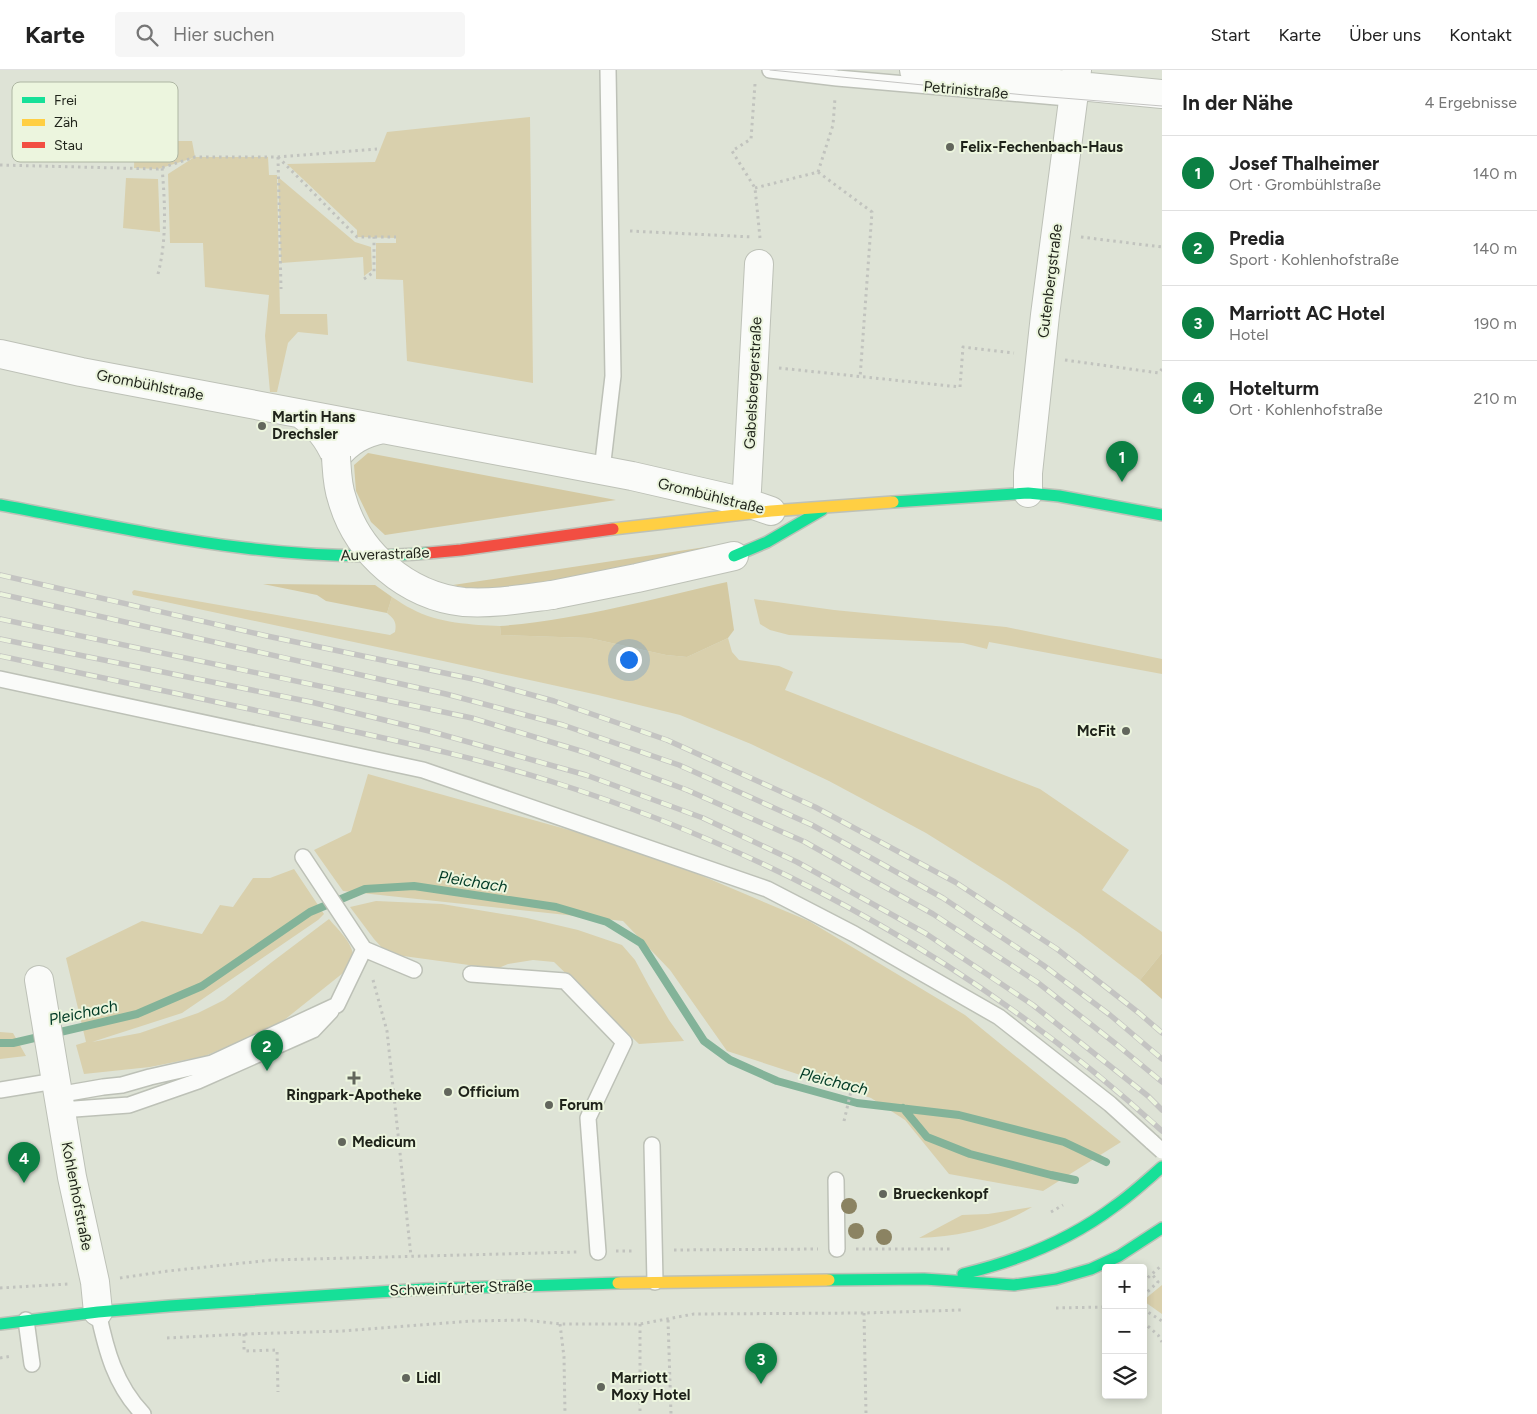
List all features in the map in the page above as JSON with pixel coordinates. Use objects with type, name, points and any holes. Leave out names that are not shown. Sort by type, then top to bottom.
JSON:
[{"type":"main road","name":"Grombühlstraße","points":[[771,511],[1028,493],[1059,496],[1162,515]]},
{"type":"main road","name":"Auverastraße","points":[[0,505],[213,544],[257,550],[342,556],[416,554],[461,550],[620,528],[771,511]]},
{"type":"main road","points":[[734,556],[758,547],[830,506]]},
{"type":"main road","name":"Schweinfurter Straße","points":[[924,1279],[955,1276],[985,1269],[1048,1247],[1110,1210],[1162,1167]]},
{"type":"main road","name":"Schweinfurter Straße","points":[[0,1324],[168,1306],[424,1289],[655,1282],[924,1279],[1014,1285],[1056,1279],[1091,1269],[1119,1256],[1162,1228]]},
{"type":"street","name":"Petrinistraße","points":[[914,70],[1162,94]]},
{"type":"street","name":"Gutenbergstraße","points":[[1028,493],[1028,473],[1040,356],[1075,85]]},
{"type":"street","name":"Gabelsbergerstraße","points":[[745,502],[759,264]]},
{"type":"street","name":"Grombühlstraße","points":[[0,354],[81,372],[602,470],[745,502],[771,511]]},
{"type":"street","name":"Grombühlstraße","points":[[301,414],[313,422],[330,444],[336,457],[337,479],[349,519],[368,549],[386,569],[403,581],[441,598],[482,603],[552,596],[734,556]]},
{"type":"street","name":"Grombühlstraße","points":[[336,457],[345,446],[356,438],[369,432],[383,429]]},
{"type":"street","name":"Kohlenhofstraße","points":[[39,980],[72,1177],[95,1282],[98,1312]]},
{"type":"lane","points":[[602,470],[613,376],[608,70]]},
{"type":"lane","name":"Petrinistraße","points":[[770,70],[886,82],[1075,85],[1162,106]]},
{"type":"lane","points":[[0,679],[423,770],[767,889],[854,934],[999,1017],[1110,1104],[1157,1146]]},
{"type":"lane","points":[[303,857],[364,949],[414,970]]},
{"type":"lane","points":[[0,1090],[58,1095],[129,1105],[198,1081],[313,1030],[336,1005],[364,949]]},
{"type":"lane","points":[[471,974],[565,981],[624,1042],[588,1118],[598,1252]]},
{"type":"lane","points":[[58,1095],[103,1086],[122,1085],[212,1063],[336,1005]]},
{"type":"lane","points":[[652,1145],[655,1282]]},
{"type":"lane","points":[[836,1180],[837,1249]]},
{"type":"lane","points":[[98,1312],[104,1342],[114,1370],[133,1403],[143,1414]]},
{"type":"lane","points":[[26,1320],[32,1362]]},
{"type":"path","points":[[756,80],[751,139],[732,151],[755,188],[760,237],[759,264]]},
{"type":"path","points":[[818,172],[833,125],[836,93]]},
{"type":"path","points":[[0,165],[158,168],[195,158],[278,157],[378,149]]},
{"type":"path","points":[[278,157],[357,237],[396,237]]},
{"type":"path","points":[[278,157],[281,289]]},
{"type":"path","points":[[158,274],[163,254],[165,202],[162,167]]},
{"type":"path","points":[[755,188],[818,172]]},
{"type":"path","points":[[818,172],[872,212],[860,378]]},
{"type":"path","points":[[612,230],[760,237]]},
{"type":"path","points":[[1056,234],[1162,247]]},
{"type":"path","points":[[364,279],[374,272],[374,237]]},
{"type":"path","points":[[754,366],[960,387],[963,347],[1159,373],[1162,369]]},
{"type":"path","points":[[364,949],[387,1031],[411,1256]]},
{"type":"path","points":[[844,1121],[852,1087]]},
{"type":"path","points":[[0,1288],[95,1282],[168,1271],[272,1260],[655,1250],[948,1249]]},
{"type":"path","points":[[1147,1278],[1162,1264]]},
{"type":"path","points":[[1147,1292],[1158,1282],[1152,1274]]},
{"type":"path","points":[[1048,1308],[1102,1307]]},
{"type":"path","points":[[167,1338],[343,1331],[472,1321],[525,1320],[560,1324],[640,1324],[694,1314],[970,1310]]},
{"type":"path","points":[[1147,1312],[1162,1321]]},
{"type":"path","points":[[864,1313],[866,1414]]},
{"type":"path","points":[[668,1320],[671,1414]]},
{"type":"path","points":[[560,1324],[564,1357],[565,1414]]},
{"type":"path","points":[[640,1324],[640,1414]]},
{"type":"path","points":[[1147,1325],[1158,1335],[1162,1342]]},
{"type":"path","points":[[244,1334],[244,1351],[277,1350],[278,1392]]},
{"type":"shaded area","points":[[530,117],[533,383],[407,361],[403,280],[376,279],[376,243],[396,243],[396,238],[357,237],[357,230],[287,164],[375,162],[387,132]]},
{"type":"shaded area","points":[[178,141],[192,141],[195,157],[268,157],[269,175],[277,175],[280,314],[327,314],[328,335],[298,332],[288,343],[277,392],[270,392],[265,336],[269,295],[205,287],[203,243],[170,243],[168,174],[193,158],[158,169],[134,168],[134,162],[178,162]]},
{"type":"shaded area","points":[[278,177],[355,242],[371,247],[372,270],[364,276],[363,257],[281,263]]},
{"type":"shaded area","points":[[126,178],[158,179],[160,232],[123,228]]},
{"type":"shaded area","points":[[368,453],[616,500],[385,535],[371,522],[356,491],[354,465]]},
{"type":"shaded area","points":[[732,543],[539,590],[472,589],[453,585]]},
{"type":"shaded area","points":[[727,582],[734,630],[728,638],[687,657],[666,655],[589,638],[501,635],[500,626],[586,614]]},
{"type":"shaded area","points":[[263,584],[375,585],[392,597],[387,613],[326,601],[317,595]]},
{"type":"shaded area","points":[[134,590],[390,635],[396,629],[394,621],[387,613],[392,597],[409,608],[432,617],[467,624],[500,626],[501,635],[589,638],[666,655],[687,657],[728,638],[732,652],[739,660],[779,666],[793,672],[785,690],[1040,789],[1129,850],[1102,890],[1162,932],[1162,953],[1140,980],[1079,933],[1006,883],[926,833],[829,781],[751,744],[680,715],[598,695],[133,595],[132,592]]},
{"type":"shaded area","points":[[754,599],[834,610],[1006,627],[1162,659],[1162,674],[989,642],[987,649],[963,643],[789,635],[770,630],[760,624]]},
{"type":"shaded area","points":[[368,774],[641,850],[809,921],[965,1015],[1121,1142],[1043,1191],[949,1174],[905,1120],[871,1098],[727,1051],[670,970],[623,921],[343,891],[314,850],[351,832]]},
{"type":"shaded area","points":[[294,869],[324,914],[318,920],[182,1013],[92,1042],[140,1033],[198,1013],[224,1000],[329,919],[347,940],[353,952],[351,964],[343,973],[278,1025],[205,1056],[150,1067],[84,1074],[76,1045],[86,1042],[66,958],[142,921],[202,934],[220,905],[233,907],[253,878],[270,878]]},
{"type":"shaded area","points":[[376,901],[442,904],[527,918],[578,930],[622,945],[635,960],[669,1020],[684,1041],[639,1044],[554,962],[533,960],[508,964],[494,970],[396,955],[385,951],[350,907]]},
{"type":"shaded area","points":[[1162,953],[1162,999],[1140,980]]},
{"type":"shaded area","points":[[0,1032],[13,1033],[26,1056],[0,1059]]},
{"type":"shaded area","points":[[1032,1207],[1006,1221],[978,1230],[949,1236],[919,1238],[962,1215],[988,1214]]},
{"type":"shaded area","points":[[1162,1285],[1162,1314],[1147,1303],[1147,1297]]},
{"type":"waterway","name":"Pleichach","points":[[0,1043],[13,1043],[137,1014],[202,986],[310,912],[365,889],[414,886],[556,907],[607,922],[641,943],[704,1041],[730,1060],[777,1081],[857,1103],[959,1115],[1064,1142],[1106,1162]]},
{"type":"waterway","name":"Pleichach","points":[[903,1108],[927,1137],[970,1154],[1075,1180]]},
{"type":"tram line","points":[[770,70],[1025,95],[1162,106]]},
{"type":"railway","points":[[0,575],[267,636],[478,680],[554,701],[667,740],[815,807],[955,882],[1057,949],[1162,1033]]},
{"type":"railway","points":[[0,594],[446,694],[563,725],[679,765],[812,825],[943,898],[1043,965],[1110,1015],[1162,1059]]},
{"type":"railway","points":[[0,619],[472,718],[584,752],[687,790],[805,842],[933,914],[1037,982],[1162,1082]]},
{"type":"railway","points":[[0,639],[311,702],[429,731],[586,775],[703,818],[797,862],[925,933],[1033,1005],[1148,1096],[1162,1110]]},
{"type":"railway","points":[[0,656],[349,730],[493,764],[550,781],[634,810],[716,843],[797,880],[875,922],[951,968],[1024,1018],[1095,1073],[1162,1131]]},
{"type":"traffic: fast","points":[[893,502],[1028,493],[1059,496],[1162,515]]},
{"type":"traffic: fast","points":[[0,505],[212,544],[320,555],[374,556],[428,553]]},
{"type":"traffic: fast","points":[[734,556],[767,542],[822,510]]},
{"type":"traffic: fast","points":[[963,1274],[1023,1256],[1080,1229],[1121,1201],[1162,1167]]},
{"type":"traffic: fast","points":[[829,1280],[924,1279],[1014,1285],[1056,1279],[1091,1269],[1119,1256],[1162,1228]]},
{"type":"traffic: fast","points":[[0,1324],[98,1312],[169,1306],[424,1289],[618,1283]]},
{"type":"traffic: slow","points":[[613,529],[771,511],[893,502]]},
{"type":"traffic: slow","points":[[618,1283],[829,1280]]},
{"type":"traffic: jam","points":[[428,553],[613,529]]},
{"type":"place","name":"Felix-Fechenbach-Haus","points":[[950,147]]},
{"type":"place","name":"Martin Hans Drechsler","points":[[262,426]]},
{"type":"place","name":"Josef Thalheimer","points":[[1122,482]]},
{"type":"place","name":"McFit","points":[[1126,731]]},
{"type":"place","name":"Predia","points":[[267,1071]]},
{"type":"place","name":"Ringpark-Apotheke","points":[[354,1078]]},
{"type":"place","name":"Officium","points":[[448,1092]]},
{"type":"place","name":"Forum","points":[[549,1105]]},
{"type":"place","name":"Medicum","points":[[342,1142]]},
{"type":"place","name":"Hotelturm","points":[[24,1183]]},
{"type":"place","name":"Brueckenkopf","points":[[883,1194]]},
{"type":"place","name":"Lidl","points":[[406,1378]]},
{"type":"place","name":"Marriott AC Hotel","points":[[761,1384]]},
{"type":"place","name":"Marriott Moxy Hotel","points":[[601,1387]]}]
